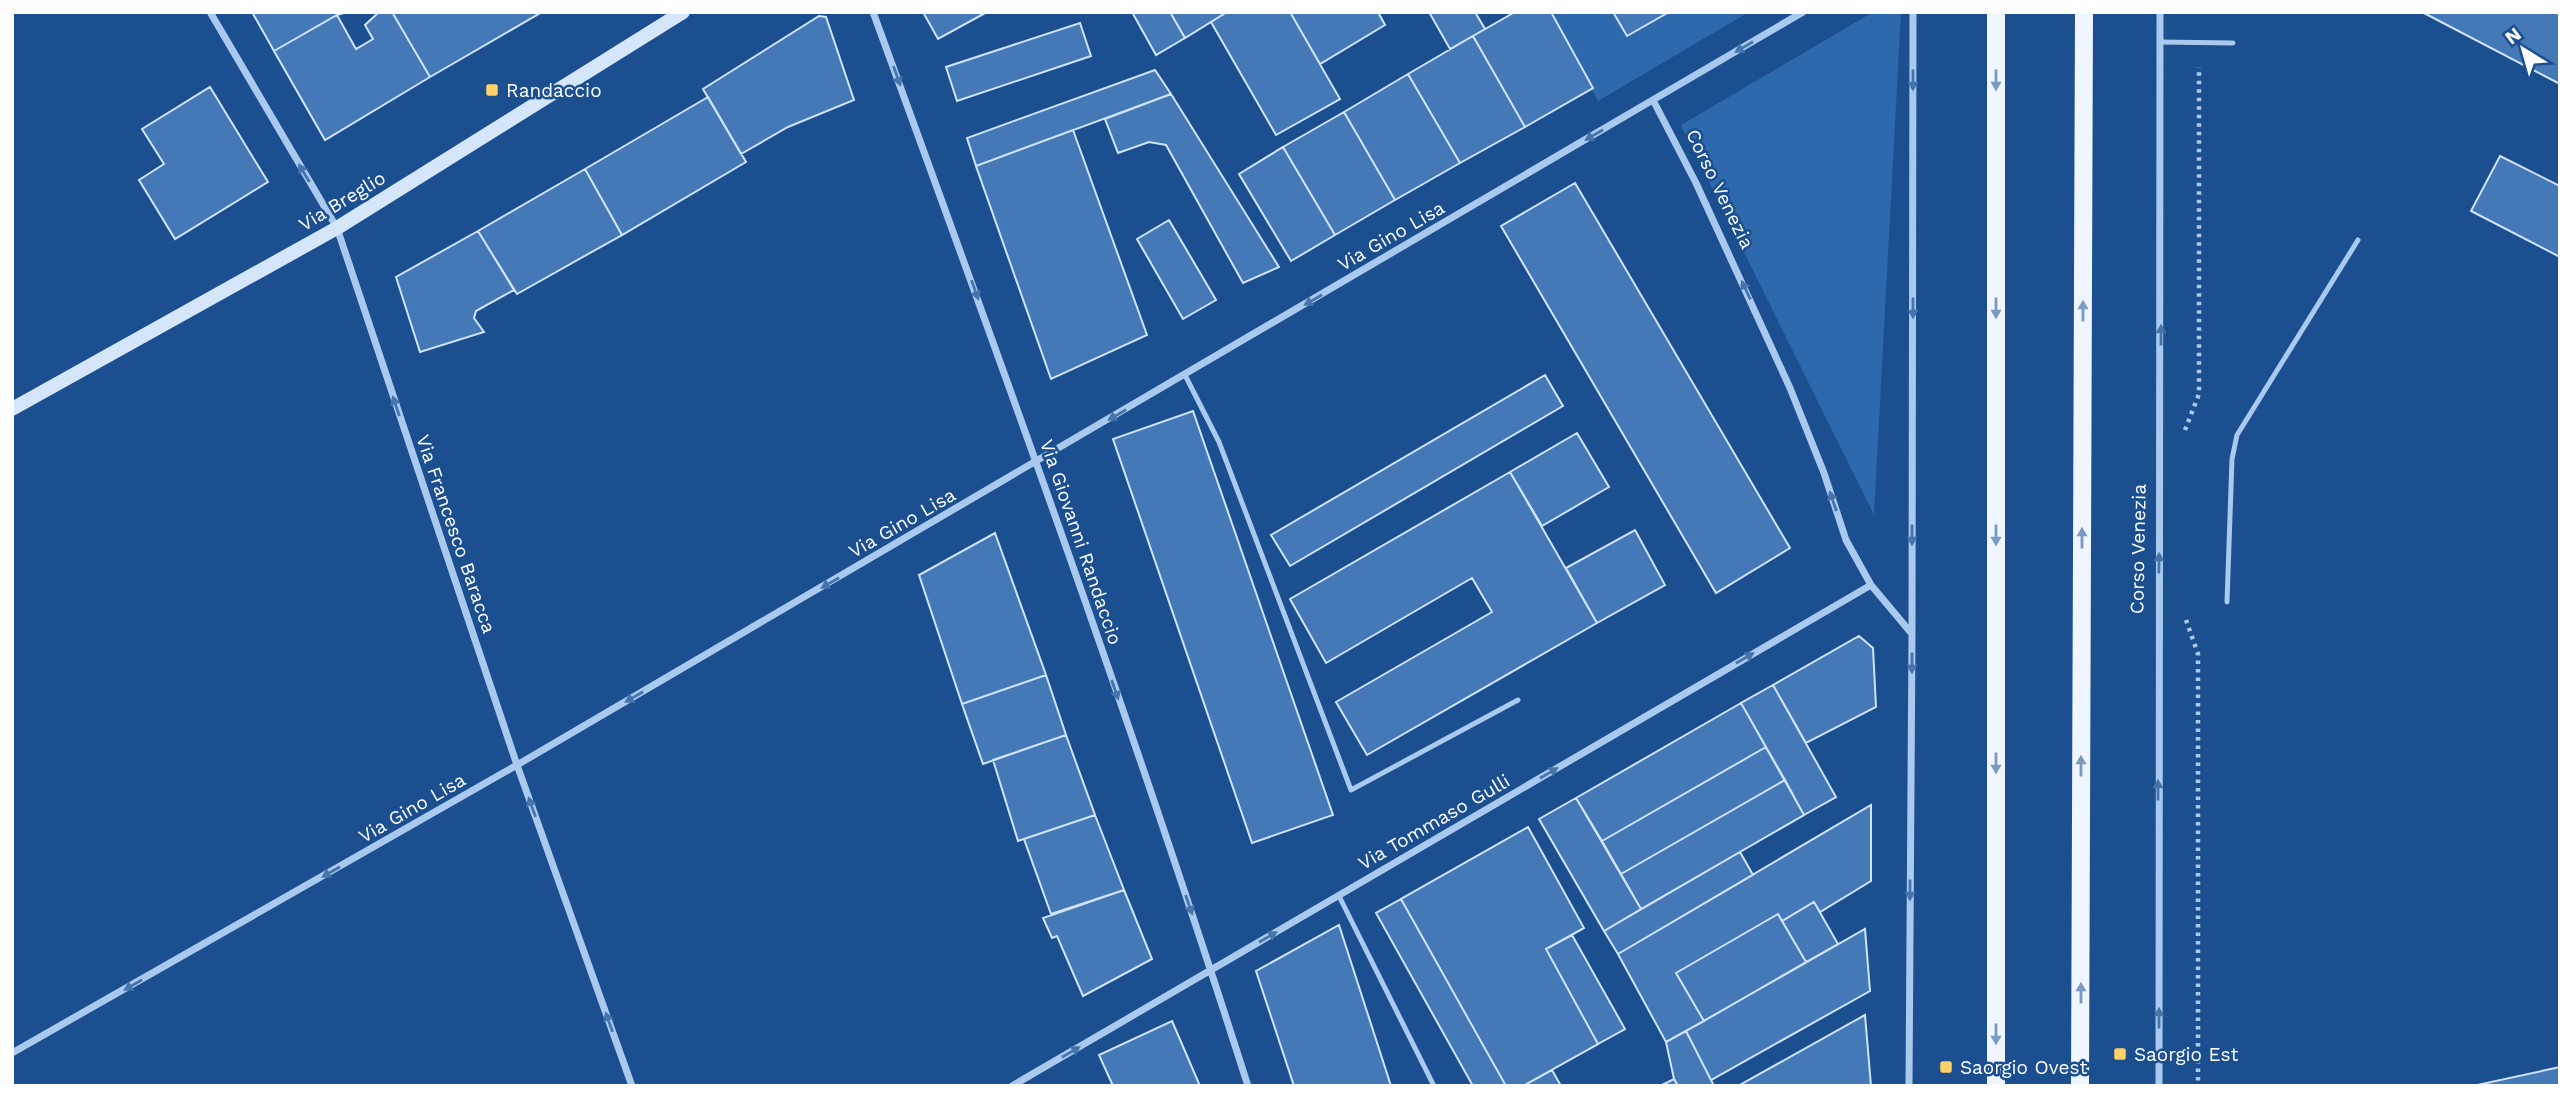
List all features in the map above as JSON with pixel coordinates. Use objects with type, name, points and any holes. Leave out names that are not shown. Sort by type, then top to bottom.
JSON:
[{"type":"main road","points":[[1996,12],[1996,1086]]},
{"type":"main road","points":[[2080,1086],[2084,12]]},
{"type":"street","name":"Via Francesco Baracca","points":[[209,12],[337,228],[517,765],[632,1086]]},
{"type":"street","name":"Via Breglio","points":[[12,409],[337,228],[683,12]]},
{"type":"street","name":"Via Giovanni Randaccio","points":[[873,12],[1037,462],[1212,971],[1248,1086]]},
{"type":"street","name":"Via Gino Lisa","points":[[12,1053],[517,765],[1803,12]]},
{"type":"street","points":[[1909,1085],[1913,12]]},
{"type":"street","name":"Corso Venezia","points":[[2159,1086],[2160,12]]},
{"type":"street","name":"Corso Venezia","points":[[1653,100],[1696,183],[1790,388],[1824,473],[1846,540],[1871,585],[1912,634]]},
{"type":"street","name":"Via Tommaso Gulli","points":[[1012,1086],[1871,585]]},
{"type":"lane","points":[[2160,42],[2233,43]]},
{"type":"lane","points":[[2227,602],[2232,459],[2237,435],[2358,240]]},
{"type":"lane","points":[[1185,375],[1219,442],[1351,790],[1518,700]]},
{"type":"lane","points":[[1339,896],[1434,1086]]},
{"type":"path","points":[[2182,439],[2199,394],[2199,43]]},
{"type":"path","points":[[2182,609],[2198,654],[2199,1086]]},
{"type":"shaded area","points":[[1551,12],[1749,12],[1598,101]]},
{"type":"shaded area","points":[[1873,12],[1901,12],[1874,515],[1681,125]]},
{"type":"building","points":[[252,12],[347,12],[274,51]]},
{"type":"building","points":[[379,12],[392,12],[430,77],[325,140],[274,51],[337,15],[356,49],[373,39],[365,25]]},
{"type":"building","points":[[392,12],[542,12],[430,77]]},
{"type":"building","points":[[923,12],[987,12],[938,39]]},
{"type":"building","points":[[1132,12],[1170,12],[1185,38],[1156,55]]},
{"type":"building","points":[[1170,12],[1227,12],[1185,38]]},
{"type":"building","points":[[1227,12],[1290,12],[1340,99],[1276,135],[1211,22]]},
{"type":"building","points":[[1290,12],[1378,12],[1385,25],[1320,64]]},
{"type":"building","points":[[1429,12],[1475,12],[1485,29],[1450,49]]},
{"type":"building","points":[[1515,12],[1551,12],[1593,88],[1525,127],[1473,36]]},
{"type":"building","points":[[1613,12],[1669,12],[1627,36]]},
{"type":"building","points":[[2422,12],[2560,14],[2560,84]]},
{"type":"building","points":[[819,16],[826,17],[854,100],[788,127],[741,154],[703,89]]},
{"type":"building","points":[[1080,23],[1091,56],[957,101],[946,67]]},
{"type":"building","points":[[1473,36],[1525,127],[1460,163],[1408,74]]},
{"type":"building","points":[[1155,70],[1171,94],[976,166],[967,138]]},
{"type":"building","points":[[1408,74],[1460,163],[1395,200],[1344,112]]},
{"type":"building","points":[[210,87],[268,182],[175,239],[139,180],[164,164],[142,129]]},
{"type":"building","points":[[1171,94],[1279,267],[1243,283],[1166,145],[1149,142],[1118,153],[1105,119]]},
{"type":"building","points":[[708,97],[746,162],[622,235],[585,169]]},
{"type":"building","points":[[1344,112],[1395,200],[1335,235],[1283,147]]},
{"type":"building","points":[[1073,130],[1147,335],[1051,379],[976,166]]},
{"type":"building","points":[[1283,147],[1335,235],[1291,261],[1239,174]]},
{"type":"building","points":[[2500,156],[2560,186],[2560,257],[2471,211]]},
{"type":"building","points":[[585,169],[622,235],[517,294],[478,231]]},
{"type":"building","points":[[1575,183],[1790,548],[1716,593],[1501,226]]},
{"type":"building","points":[[1169,220],[1216,300],[1183,319],[1137,239]]},
{"type":"building","points":[[478,231],[514,290],[476,311],[474,318],[484,332],[420,352],[396,277]]},
{"type":"building","points":[[1545,375],[1563,406],[1290,566],[1271,535]]},
{"type":"building","points":[[1193,411],[1333,815],[1252,843],[1113,439]]},
{"type":"building","points":[[1577,433],[1609,487],[1542,526],[1510,472]]},
{"type":"building","points":[[1510,472],[1597,623],[1367,755],[1336,702],[1492,612],[1472,578],[1326,663],[1290,599]]},
{"type":"building","points":[[1635,530],[1665,585],[1597,623],[1566,568]]},
{"type":"building","points":[[995,533],[1046,675],[962,704],[919,575]]},
{"type":"building","points":[[1859,636],[1873,648],[1876,707],[1806,743],[1773,685]]},
{"type":"building","points":[[1046,675],[1066,735],[983,764],[962,704]]},
{"type":"building","points":[[1773,685],[1836,797],[1804,815],[1741,703]]},
{"type":"building","points":[[1741,703],[1766,747],[1602,841],[1576,798]]},
{"type":"building","points":[[1066,735],[1095,815],[1018,841],[993,760]]},
{"type":"building","points":[[1766,747],[1785,780],[1621,874],[1602,841]]},
{"type":"building","points":[[1785,780],[1804,815],[1641,909],[1621,874]]},
{"type":"building","points":[[1576,798],[1641,909],[1604,931],[1539,819]]},
{"type":"building","points":[[1871,805],[1871,881],[1820,912],[1814,902],[1782,921],[1778,914],[1676,973],[1704,1021],[1666,1042],[1618,954]]},
{"type":"building","points":[[1095,815],[1124,890],[1051,914],[1024,839]]},
{"type":"building","points":[[1528,827],[1584,928],[1546,949],[1598,1044],[1523,1086],[1506,1086],[1401,899]]},
{"type":"building","points":[[1740,852],[1753,875],[1618,954],[1604,931]]},
{"type":"building","points":[[1124,890],[1152,959],[1083,996],[1057,936],[1052,938],[1043,918]]},
{"type":"building","points":[[1401,899],[1506,1086],[1473,1086],[1376,913]]},
{"type":"building","points":[[1814,902],[1838,944],[1806,962],[1782,921]]},
{"type":"building","points":[[1778,914],[1806,962],[1704,1021],[1676,973]]},
{"type":"building","points":[[1339,925],[1391,1086],[1294,1086],[1256,971]]},
{"type":"building","points":[[1865,929],[1870,991],[1711,1080],[1686,1031]]},
{"type":"building","points":[[1572,935],[1625,1029],[1598,1044],[1546,949]]},
{"type":"building","points":[[1865,1015],[1871,1086],[1738,1086]]},
{"type":"building","points":[[1172,1021],[1200,1086],[1113,1086],[1099,1055]]},
{"type":"building","points":[[1686,1031],[1714,1086],[1678,1086],[1674,1079],[1666,1042]]},
{"type":"building","points":[[2560,1067],[2560,1086],[2477,1086],[2477,1085]]},
{"type":"building","points":[[1552,1070],[1561,1086],[1523,1086]]},
{"type":"building","points":[[1674,1079],[1678,1086],[1660,1086]]},
{"type":"place","name":"Randaccio","points":[[492,90]]},
{"type":"place","name":"Saorgio Est","points":[[2120,1054]]},
{"type":"place","name":"Saorgio Ovest","points":[[1946,1067]]}]
